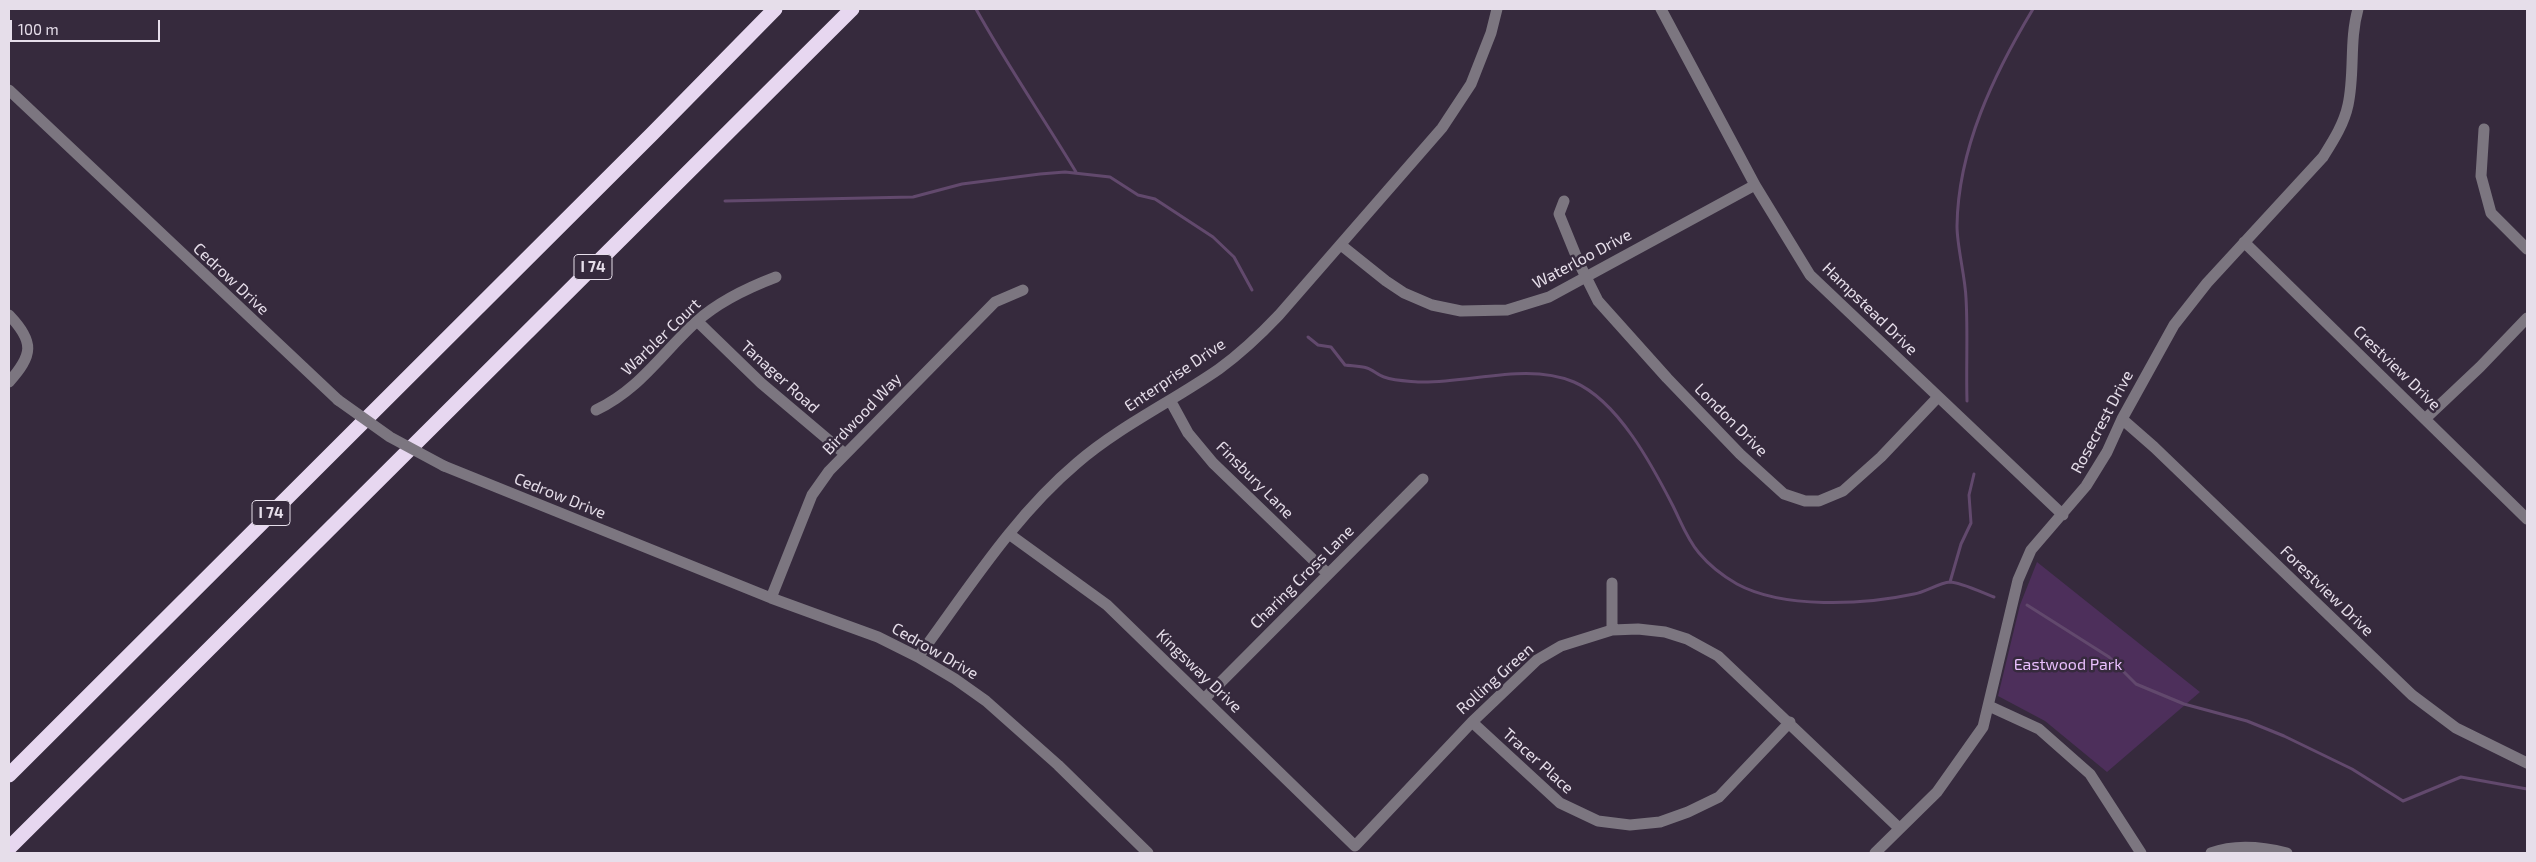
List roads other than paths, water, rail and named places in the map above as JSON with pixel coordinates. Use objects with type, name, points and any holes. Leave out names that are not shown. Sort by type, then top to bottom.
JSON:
[{"type":"highway","name":"I 74","points":[[9,774],[646,140],[775,9]]},
{"type":"highway","name":"I 74","points":[[9,848],[852,9]]},
{"type":"street","name":"Enterprise Drive","points":[[918,657],[1009,534],[1040,497],[1078,462],[1120,431],[1220,368],[1260,335],[1442,128],[1471,84],[1483,58],[1497,9]]},
{"type":"street","name":"Hampstead Drive","points":[[1661,9],[1755,184],[1810,275],[2063,515]]},
{"type":"street","name":"Rosecrest Drive","points":[[1875,853],[1938,792],[1983,727],[2018,580],[2031,550],[2086,486],[2107,452],[2122,419],[2174,325],[2206,283],[2323,157],[2337,135],[2348,105],[2354,26],[2358,9]]},
{"type":"street","name":"Cedrow Drive","points":[[9,90],[338,400],[390,437],[444,466],[771,598],[878,636],[918,657],[955,678],[1008,719],[1148,853]]},
{"type":"street","points":[[2484,129],[2481,176],[2491,213],[2527,249]]},
{"type":"street","name":"Waterloo Drive","points":[[1341,244],[1404,293],[1432,305],[1461,312],[1491,312],[1523,307],[1549,297],[1755,184]]},
{"type":"street","name":"London Drive","points":[[1564,202],[1559,214],[1598,300],[1667,378],[1776,489],[1794,498],[1819,500],[1843,491],[1881,457],[1938,396]]},
{"type":"street","name":"Crestview Drive","points":[[2244,242],[2426,418],[2527,519]]},
{"type":"street","name":"Warbler Court","points":[[596,410],[629,391],[697,321],[737,294],[776,277]]},
{"type":"street","name":"Birdwood Way","points":[[771,598],[812,495],[845,454],[995,302],[1023,290]]},
{"type":"street","points":[[9,315],[22,328],[28,344],[26,361],[9,382]]},
{"type":"street","points":[[2426,418],[2480,367],[2527,318]]},
{"type":"street","name":"Tanager Road","points":[[697,321],[761,384],[845,454]]},
{"type":"street","name":"Finsbury Lane","points":[[1170,400],[1188,433],[1213,463],[1328,574]]},
{"type":"street","name":"Forestview Drive","points":[[2122,419],[2162,454],[2412,695],[2456,728],[2527,763]]},
{"type":"street","name":"Charing Cross Lane","points":[[1204,699],[1422,479]]},
{"type":"street","name":"Kingsway Drive","points":[[1009,534],[1107,605],[1355,846]]},
{"type":"street","points":[[1612,582],[1612,630]]},
{"type":"street","name":"Rolling Green","points":[[1355,846],[1472,722],[1538,659],[1561,646],[1612,630],[1638,629],[1665,632],[1687,639],[1718,656],[1790,722],[1899,828]]},
{"type":"street","points":[[1989,706],[2039,729],[2090,774],[2141,853]]},
{"type":"street","name":"Tracer Place","points":[[1472,722],[1560,803],[1598,821],[1630,825],[1660,822],[1688,812],[1719,797],[1790,722]]},
{"type":"street","points":[[2211,853],[2242,848],[2271,849],[2287,853]]},
{"type":"waterway","points":[[976,9],[1076,172]]},
{"type":"waterway","points":[[1967,401],[1967,311],[1957,234],[1959,197],[1971,140],[1981,113],[2005,59],[2033,9]]},
{"type":"waterway","points":[[725,201],[913,197],[962,184],[1065,172],[1110,177],[1138,195],[1155,199],[1213,237],[1234,257],[1252,290]]},
{"type":"waterway","points":[[1308,337],[1318,345],[1331,347],[1345,365],[1367,368],[1382,376],[1401,381],[1437,382],[1497,375],[1537,374],[1556,376],[1574,382],[1590,391],[1605,404],[1632,436],[1655,472],[1688,536],[1699,553],[1712,566],[1737,584],[1756,592],[1777,598],[1800,601],[1871,601],[1914,594],[1941,584],[1954,582],[1994,597]]},
{"type":"waterway","points":[[1950,582],[1961,544],[1971,523],[1969,495],[1974,474]]},
{"type":"waterway","points":[[2027,605],[2109,657],[2136,684],[2184,704],[2247,721],[2284,736],[2352,769],[2403,801],[2461,777],[2527,789]]},
{"type":"park label","name":"Eastwood Park","points":[[2068,665]]}]
